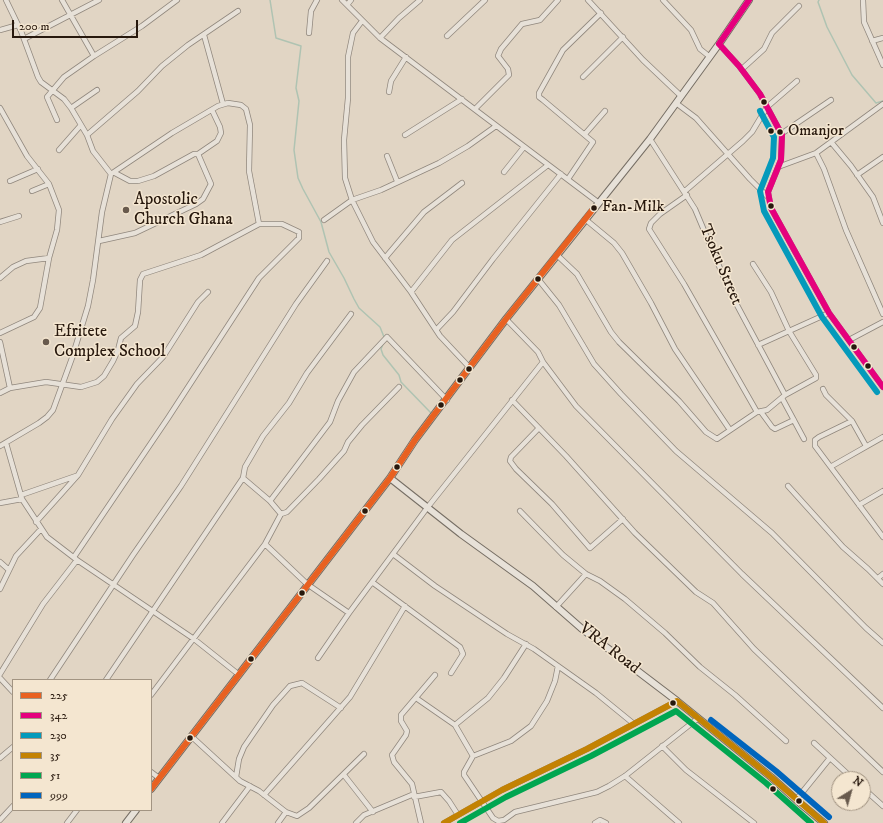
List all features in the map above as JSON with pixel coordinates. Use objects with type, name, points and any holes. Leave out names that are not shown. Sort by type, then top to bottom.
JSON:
[{"type":"street","points":[[6,0],[24,39],[41,82],[64,99],[87,135],[93,151],[113,174],[130,181],[138,180],[154,176],[194,154],[198,154],[220,137],[220,127],[212,110]]},
{"type":"street","points":[[62,0],[94,56]]},
{"type":"street","points":[[24,39],[99,0]]},
{"type":"street","points":[[57,120],[47,97],[52,89],[64,77],[142,26],[177,0]]},
{"type":"street","points":[[310,33],[311,11],[317,0]]},
{"type":"street","points":[[342,0],[380,38],[406,56],[599,203]]},
{"type":"street","points":[[347,5],[351,0]]},
{"type":"street","points":[[380,38],[399,18],[420,0]]},
{"type":"street","points":[[447,36],[485,0]]},
{"type":"street","points":[[475,109],[510,75],[508,68],[498,56],[501,49],[522,24],[540,20],[558,0]]},
{"type":"street","points":[[588,0],[643,60],[681,96]]},
{"type":"street","points":[[663,0],[691,30],[700,49],[710,57]]},
{"type":"street","points":[[152,788],[307,584],[390,478],[415,440],[447,400],[506,319],[650,139],[720,44],[750,0]]},
{"type":"street","points":[[863,0],[864,22],[883,65]]},
{"type":"street","points":[[742,69],[764,49],[772,33],[799,6]]},
{"type":"street","points":[[87,135],[138,91],[162,66],[188,45],[238,11]]},
{"type":"street","points":[[568,179],[592,144],[585,134],[539,97],[539,93],[563,50],[601,13]]},
{"type":"street","points":[[362,21],[352,32],[348,57],[348,98],[344,140],[345,178],[352,200],[367,231],[448,346],[470,368]]},
{"type":"street","points":[[0,30],[18,25]]},
{"type":"street","points":[[204,35],[223,104]]},
{"type":"street","points":[[583,77],[623,37]]},
{"type":"street","points":[[872,41],[883,38]]},
{"type":"street","points":[[720,44],[742,69],[760,94],[781,134],[782,152],[778,167],[770,184],[768,197]]},
{"type":"street","points":[[389,92],[391,81],[406,56]]},
{"type":"street","points":[[794,420],[775,429],[759,412],[684,284],[649,229],[651,223],[660,214],[686,193],[752,132],[767,108],[797,81]]},
{"type":"street","points":[[71,108],[97,90]]},
{"type":"street","points":[[405,135],[462,99]]},
{"type":"street","points":[[781,134],[831,100]]},
{"type":"street","points":[[676,103],[696,118],[768,197],[778,221],[829,313],[883,387]]},
{"type":"street","points":[[0,446],[47,417],[53,410],[88,306],[99,241],[102,212],[113,174],[172,133],[223,104],[240,105],[246,109],[250,124],[250,171],[259,224]]},
{"type":"street","points":[[778,167],[816,153],[883,104]]},
{"type":"street","points":[[0,108],[27,156],[49,184],[59,210],[57,230],[49,258],[42,302],[37,314],[28,320],[0,333]]},
{"type":"street","points":[[585,134],[606,111]]},
{"type":"street","points":[[59,150],[81,125]]},
{"type":"street","points":[[324,220],[352,200],[381,190],[397,181],[439,163],[468,146],[496,126]]},
{"type":"street","name":"Tsoku Street","points":[[650,139],[686,193],[710,240],[730,292],[804,439]]},
{"type":"street","points":[[832,142],[873,197],[883,223]]},
{"type":"street","points":[[504,172],[524,147]]},
{"type":"street","points":[[816,153],[824,169],[846,230],[883,314]]},
{"type":"street","points":[[99,241],[135,234],[196,204],[203,198],[211,184],[198,154]]},
{"type":"street","points":[[386,156],[397,181]]},
{"type":"street","points":[[858,175],[883,157]]},
{"type":"street","points":[[410,292],[452,240],[548,165]]},
{"type":"street","points":[[10,181],[38,169]]},
{"type":"street","points":[[436,330],[453,312],[561,174]]},
{"type":"street","points":[[385,258],[424,212],[462,182]]},
{"type":"street","points":[[32,191],[49,184]]},
{"type":"street","points":[[0,222],[19,216]]},
{"type":"street","points":[[586,219],[610,239],[622,253],[652,303],[675,349],[730,430]]},
{"type":"street","points":[[0,393],[10,388],[46,382],[73,387],[89,386],[98,382],[104,376],[118,350],[121,338],[135,326],[138,312],[140,280],[143,274],[201,256],[259,224],[282,224],[296,229],[300,235],[290,248],[270,265],[259,278],[168,418],[43,604],[0,674]]},
{"type":"street","points":[[557,255],[577,274],[611,332],[619,342],[679,402],[706,432],[716,439],[759,412],[774,405],[783,396],[814,380],[816,375],[789,331],[771,292],[753,264]]},
{"type":"street","points":[[0,278],[12,267],[26,261],[49,258]]},
{"type":"street","points":[[51,679],[188,474],[296,304],[327,261]]},
{"type":"street","points":[[538,279],[559,305],[594,364],[670,446],[772,533],[866,628],[883,643]]},
{"type":"street","points":[[36,522],[78,475],[125,401],[146,373],[163,357],[198,302],[208,292]]},
{"type":"street","points":[[758,345],[829,313]]},
{"type":"street","points":[[107,679],[243,478],[245,467],[263,436],[289,403],[307,373],[351,314]]},
{"type":"street","points":[[506,319],[538,352],[543,362],[576,406],[742,574],[883,708]]},
{"type":"street","points":[[849,340],[883,322]]},
{"type":"street","points":[[270,501],[330,422],[338,401],[354,372],[387,337],[447,400]]},
{"type":"street","points":[[0,342],[10,388]]},
{"type":"street","points":[[318,658],[349,613],[427,508],[543,362]]},
{"type":"street","points":[[152,694],[194,640],[264,544],[281,514],[284,514],[292,508],[319,479],[341,455],[348,442],[368,418],[399,387]]},
{"type":"street","points":[[823,389],[826,395],[852,421],[866,446]]},
{"type":"street","points":[[512,400],[623,519],[696,592],[713,603],[754,649],[883,772]]},
{"type":"street","points":[[852,421],[815,440],[815,446],[832,466],[859,506],[883,537]]},
{"type":"street","points":[[539,428],[511,457],[510,461],[516,469],[552,504],[590,548],[623,519]]},
{"type":"street","points":[[832,466],[883,437]]},
{"type":"street","points":[[6,442],[21,497],[41,529],[54,543],[154,611],[238,674]]},
{"type":"street","points":[[0,502],[21,497],[78,475]]},
{"type":"street","points":[[243,478],[270,501],[281,514]]},
{"type":"street","name":"VRA Road","points":[[390,478],[427,508],[510,569],[556,607],[677,701],[697,719],[771,777],[824,823]]},
{"type":"street","points":[[788,486],[843,547],[883,584]]},
{"type":"street","points":[[859,506],[883,491]]},
{"type":"street","points":[[520,511],[563,555],[586,574],[600,581],[654,624],[700,667],[735,695],[786,741]]},
{"type":"street","points":[[0,589],[16,556],[41,529]]},
{"type":"street","points":[[264,544],[307,584],[349,613]]},
{"type":"street","points":[[393,554],[434,586],[558,666],[596,693],[634,724]]},
{"type":"street","points":[[0,562],[9,570]]},
{"type":"street","points":[[556,607],[586,574]]},
{"type":"street","points":[[878,578],[883,574]]},
{"type":"street","points":[[372,582],[460,648],[463,654],[451,673]]},
{"type":"street","points":[[264,795],[311,739],[341,708],[364,676],[405,606]]},
{"type":"street","points":[[455,725],[488,698],[504,678],[526,644]]},
{"type":"street","points":[[558,666],[555,681],[547,701],[531,726],[511,741],[473,756],[464,772],[464,775],[493,818],[499,822],[515,812],[597,792],[625,776],[697,719]]},
{"type":"street","points":[[421,823],[408,779],[392,758],[407,731],[401,721],[401,715],[435,674]]},
{"type":"street","points":[[0,678],[12,691]]},
{"type":"street","points":[[236,777],[239,759],[244,747],[272,705],[290,686],[302,683],[341,708]]},
{"type":"street","points":[[416,698],[455,725],[473,756]]},
{"type":"street","points":[[444,823],[677,701]]},
{"type":"street","points":[[192,736],[236,777],[264,795],[292,816],[301,815],[364,754]]},
{"type":"street","points":[[814,743],[844,771]]},
{"type":"street","points":[[662,746],[686,770],[754,823]]},
{"type":"street","points":[[0,758],[12,748]]},
{"type":"street","points":[[796,800],[830,758]]},
{"type":"street","points":[[152,773],[160,778]]},
{"type":"street","points":[[344,775],[373,812]]},
{"type":"street","points":[[625,776],[676,822]]},
{"type":"street","points":[[222,823],[250,786]]},
{"type":"street","points":[[356,823],[364,816],[414,796],[441,792],[450,801],[458,815]]},
{"type":"street","points":[[871,795],[883,806]]},
{"type":"street","points":[[0,820],[12,807]]},
{"type":"street","points":[[67,823],[76,811]]},
{"type":"street","points":[[126,823],[135,811]]},
{"type":"street","points":[[278,823],[286,812]]},
{"type":"street","points":[[595,823],[600,820],[606,823]]},
{"type":"waterway","points":[[270,0],[276,38],[301,46],[296,88],[299,101],[294,150],[298,178],[321,222],[329,252],[354,299],[359,308],[380,327],[384,337]]},
{"type":"waterway","points":[[819,0],[818,2],[827,27],[852,75],[876,103],[883,101]]},
{"type":"waterway","points":[[383,344],[381,349],[383,355],[399,375],[401,382],[431,413]]},
{"type":"transit line","name":"342","points":[[719,44],[749,0]]},
{"type":"transit line","name":"342","points":[[719,44],[739,66],[760,94],[782,135],[781,160],[768,192],[771,208],[829,313],[883,387]]},
{"type":"transit line","name":"230","points":[[760,111],[774,137],[773,158],[760,191],[764,211],[822,317],[877,392]]},
{"type":"transit line","name":"225","points":[[152,788],[390,478],[415,440],[506,319],[594,208]]},
{"type":"transit line","name":"35","points":[[444,823],[502,790],[587,749],[677,701],[771,777],[824,823]]},
{"type":"transit line","name":"51","points":[[460,823],[506,797],[591,756],[676,711],[766,783],[811,823]]},
{"type":"transit line","name":"999","points":[[711,720],[776,771],[829,817]]},
{"type":"place","name":"Omanjor","points":[[780,132]]},
{"type":"place","name":"Fan-Milk","points":[[594,208]]},
{"type":"place","name":"Apostolic Church Ghana","points":[[126,210]]},
{"type":"place","name":"Efritete Complex School","points":[[46,342]]}]
